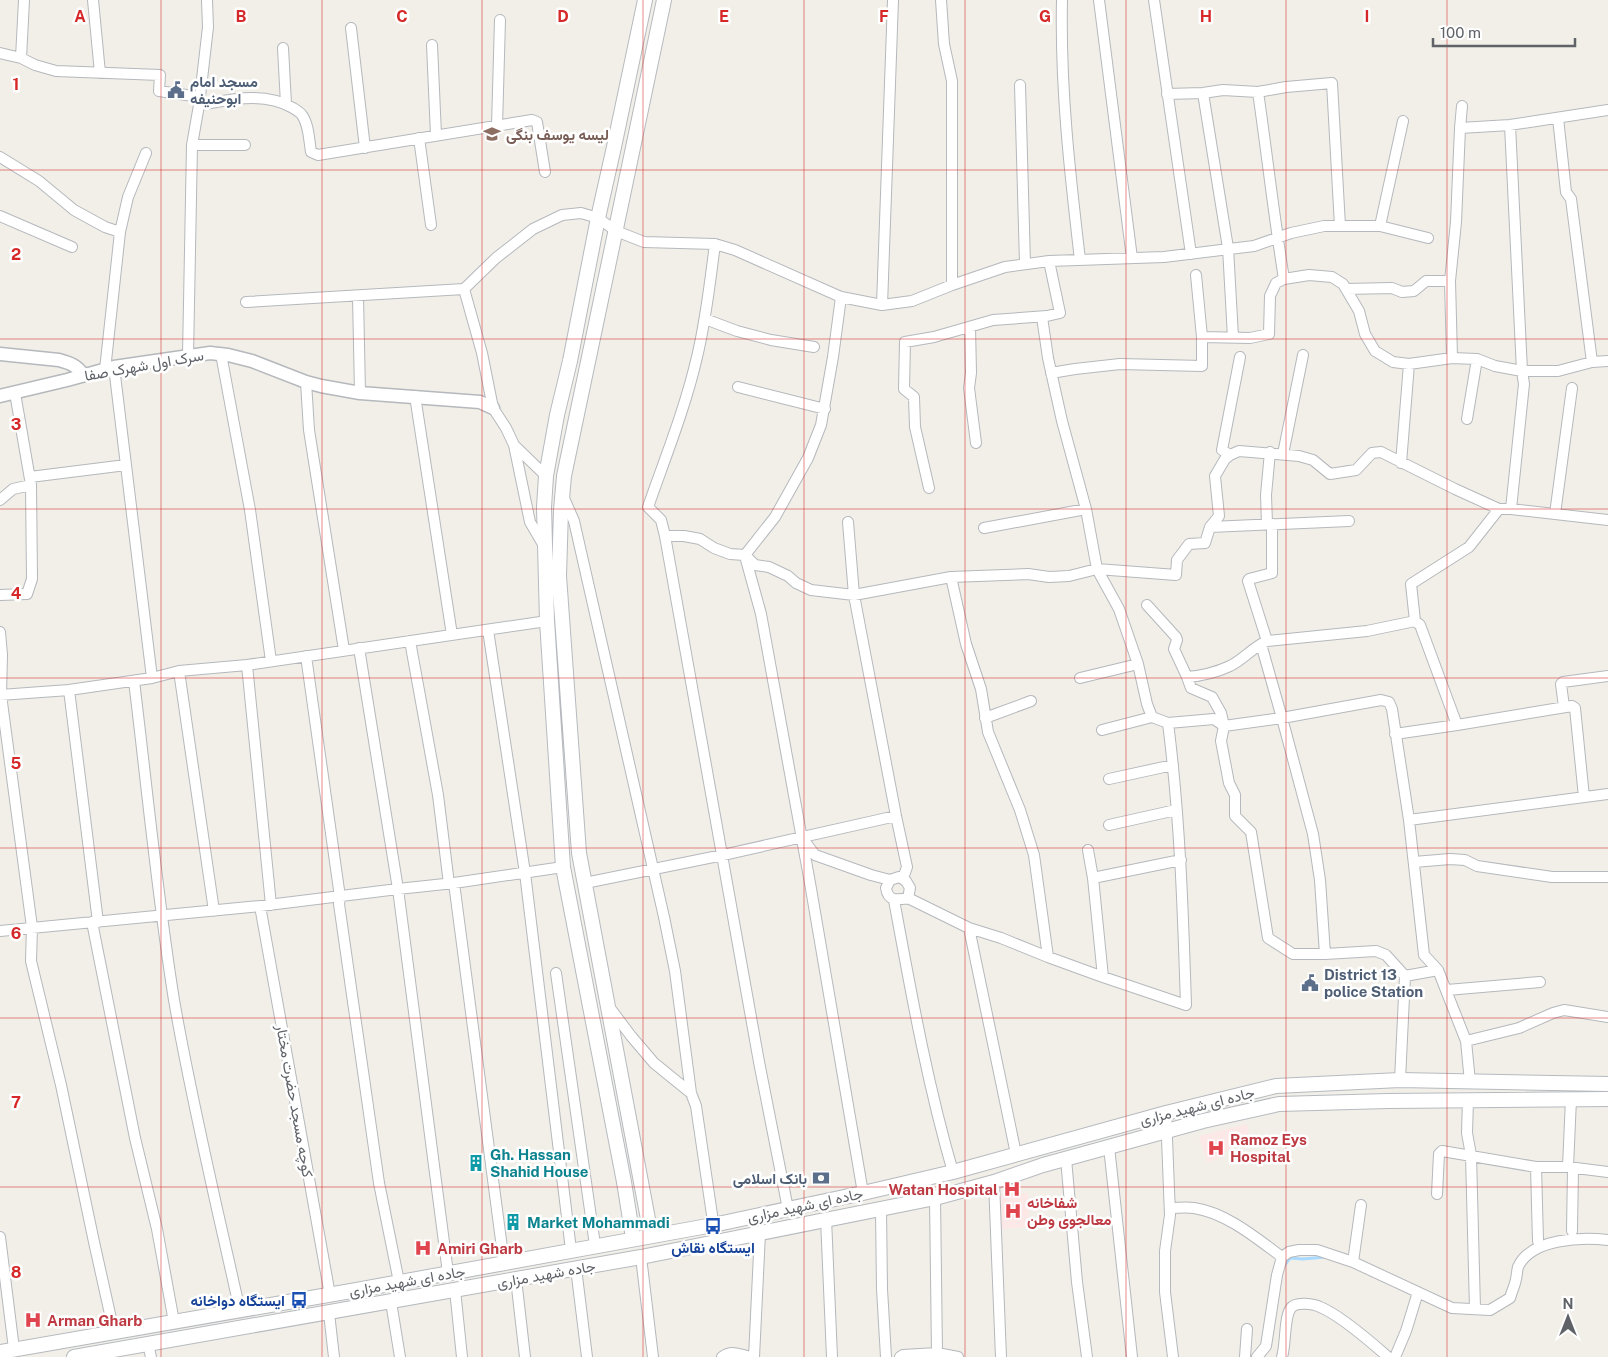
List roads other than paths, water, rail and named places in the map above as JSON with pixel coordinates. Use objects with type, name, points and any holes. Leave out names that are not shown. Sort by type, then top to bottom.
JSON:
[{"type":"main road","points":[[633,1238],[624,1182],[563,867],[547,621],[544,507],[546,476],[557,415],[570,361],[598,218],[645,0]]},
{"type":"main road","points":[[651,1235],[579,852],[559,576],[564,476],[664,0]]},
{"type":"main road","points":[[544,507],[561,510]]},
{"type":"main road","name":"جاده ای شهید مزاری","points":[[0,1352],[330,1295],[713,1224],[863,1194],[953,1172],[1166,1113],[1276,1086],[1400,1080],[1608,1084]]},
{"type":"main road","name":"جاده ای شهید مزاری","points":[[1015,1174],[1203,1121],[1278,1104],[1468,1100],[1608,1100]]},
{"type":"main road","name":"جاده شهید مزاری","points":[[74,1357],[150,1351],[329,1313],[716,1242],[935,1198],[994,1182],[1015,1174]]},
{"type":"street","points":[[21,58],[24,0]]},
{"type":"street","points":[[93,0],[100,72]]},
{"type":"street","points":[[188,356],[192,145],[208,27],[207,0]]},
{"type":"street","points":[[882,305],[893,0]]},
{"type":"street","points":[[941,0],[944,44],[952,81],[952,285]]},
{"type":"street","points":[[1062,0],[1061,40],[1069,159],[1080,260]]},
{"type":"street","points":[[1099,0],[1132,258]]},
{"type":"street","points":[[1154,0],[1191,254]]},
{"type":"street","points":[[497,126],[500,20]]},
{"type":"street","points":[[351,28],[365,148]]},
{"type":"street","points":[[432,45],[436,135]]},
{"type":"street","points":[[283,48],[286,104]]},
{"type":"street","points":[[0,53],[21,58],[35,65],[56,71],[160,75],[159,91],[199,101],[250,97],[264,98],[286,104],[301,113],[307,124],[311,152],[318,155],[532,120],[537,122],[545,172]]},
{"type":"street","points":[[1167,94],[1203,93],[1224,90],[1258,92],[1286,87],[1332,83],[1340,226]]},
{"type":"street","points":[[1020,85],[1025,264]]},
{"type":"street","points":[[1258,92],[1284,279]]},
{"type":"street","points":[[1203,93],[1228,248],[1233,337]]},
{"type":"street","points":[[1452,358],[1450,281],[1456,222],[1462,106]]},
{"type":"street","points":[[1460,128],[1510,125],[1608,110]]},
{"type":"street","points":[[1558,118],[1566,192],[1571,199],[1592,362]]},
{"type":"street","points":[[1380,226],[1403,122]]},
{"type":"street","points":[[1510,125],[1524,384],[1511,509]]},
{"type":"street","points":[[419,138],[431,225]]},
{"type":"street","points":[[192,145],[245,145]]},
{"type":"street","points":[[146,153],[128,197],[120,232],[110,368],[126,466],[152,678]]},
{"type":"street","points":[[0,157],[39,180],[74,210],[105,227],[120,232]]},
{"type":"street","points":[[246,302],[464,289],[496,258],[533,228],[562,215],[581,213],[598,218],[616,231],[644,242],[714,244],[735,250],[840,297],[882,305],[912,301],[1005,267],[1049,261],[1164,257],[1254,246],[1291,233],[1324,226],[1380,226],[1428,238]]},
{"type":"street","points":[[0,216],[72,247]]},
{"type":"street","points":[[714,244],[705,319],[697,358],[683,409],[648,507],[661,520],[665,536],[759,1062],[788,1209]]},
{"type":"street","points":[[929,488],[915,427],[914,397],[904,389],[905,342],[934,337],[993,320],[1042,317],[1060,313],[1049,261]]},
{"type":"street","points":[[1051,373],[1120,364],[1202,366],[1202,337],[1196,275]]},
{"type":"street","points":[[1202,337],[1250,338],[1269,334],[1270,296],[1276,284],[1284,279],[1309,275],[1332,278],[1343,284],[1359,311],[1366,334],[1376,351],[1393,362],[1409,364],[1452,358],[1477,359],[1495,366],[1522,371],[1558,371],[1608,360]]},
{"type":"street","points":[[1346,289],[1392,288],[1402,292],[1414,291],[1426,281],[1450,281]]},
{"type":"street","points":[[464,289],[482,353],[493,408],[514,445],[530,522],[544,546]]},
{"type":"street","points":[[358,296],[360,393]]},
{"type":"street","points":[[745,555],[775,517],[808,458],[821,425],[825,409],[840,297]]},
{"type":"street","points":[[1042,317],[1051,373],[1086,509],[1098,569],[1119,609],[1138,664],[1147,704],[1152,717]]},
{"type":"street","points":[[705,319],[737,331],[771,340],[814,347]]},
{"type":"street","points":[[970,327],[971,373],[969,388],[976,443]]},
{"type":"street","name":"سرک اول شهرک صفا","points":[[0,396],[110,368],[210,353],[252,361],[306,382],[360,393],[480,402],[493,408]]},
{"type":"street","points":[[0,354],[67,362],[80,368],[83,375]]},
{"type":"street","points":[[221,354],[250,510],[271,661]]},
{"type":"street","points":[[1283,454],[1303,355]]},
{"type":"street","points":[[1230,454],[1222,450],[1240,357]]},
{"type":"street","points":[[1467,419],[1477,359]]},
{"type":"street","points":[[1401,463],[1409,364]]},
{"type":"street","points":[[306,382],[309,430],[344,650]]},
{"type":"street","points":[[738,387],[825,409]]},
{"type":"street","points":[[1554,514],[1572,388]]},
{"type":"street","points":[[0,595],[27,594],[32,579],[30,481],[15,393]]},
{"type":"street","points":[[415,396],[452,635]]},
{"type":"street","points":[[514,445],[546,476]]},
{"type":"street","points":[[665,536],[684,536],[700,539],[714,548],[730,554],[745,555],[755,565],[769,567],[811,590],[854,596],[951,577],[1028,574],[1055,577],[1069,576],[1098,569],[1176,575],[1177,560],[1189,544],[1205,543],[1210,527],[1219,516],[1216,476],[1225,459],[1230,454],[1239,450],[1299,456],[1313,460],[1330,474],[1356,470],[1372,453],[1381,452],[1498,509],[1608,520]]},
{"type":"street","points":[[1270,452],[1266,495],[1272,573],[1249,579],[1248,581],[1313,834],[1320,880],[1325,954]]},
{"type":"street","points":[[0,500],[13,489],[30,481],[126,466]]},
{"type":"street","points":[[563,494],[574,521],[653,868],[674,971],[691,1093],[696,1106],[716,1242]]},
{"type":"street","points":[[984,528],[1086,509]]},
{"type":"street","points":[[1457,725],[1420,625],[1415,621],[1411,584],[1469,546],[1498,509]]},
{"type":"street","points":[[1210,527],[1349,520]]},
{"type":"street","points":[[848,522],[854,596],[907,867],[903,878]]},
{"type":"street","points":[[745,555],[760,614],[801,836],[863,1194]]},
{"type":"street","points":[[951,577],[966,644],[981,689],[988,732],[1020,810],[1034,855],[1048,957]]},
{"type":"street","points":[[1147,605],[1176,637],[1174,649],[1191,688],[1212,697],[1221,713],[1224,726],[1221,741],[1229,784],[1235,795],[1235,816],[1251,832],[1268,938],[1293,954],[1325,954],[1376,950],[1386,955],[1405,976],[1400,1080]]},
{"type":"street","points":[[1,695],[69,690],[152,678],[179,671],[271,661],[547,621]]},
{"type":"street","points":[[1187,677],[1200,676],[1231,666],[1264,642],[1367,631],[1415,621]]},
{"type":"street","points":[[488,630],[525,873],[571,1250]]},
{"type":"street","points":[[0,632],[1,695],[32,927],[32,961],[61,1085],[114,1332]]},
{"type":"street","points":[[410,641],[438,795],[504,1263]]},
{"type":"street","points":[[359,648],[398,889],[448,1273]]},
{"type":"street","points":[[306,656],[379,1182],[399,1282]]},
{"type":"street","name":"کوچه مسجد حضرت مختار","points":[[247,664],[266,905],[330,1295]]},
{"type":"street","points":[[1080,678],[1138,664]]},
{"type":"street","points":[[179,671],[214,911]]},
{"type":"street","points":[[1564,707],[1561,684],[1563,682],[1608,676]]},
{"type":"street","points":[[134,681],[174,1000],[205,1158],[240,1310]]},
{"type":"street","points":[[69,690],[95,922],[135,1138],[157,1229],[174,1322]]},
{"type":"street","points":[[1102,730],[1152,717],[1168,723],[1214,719],[1224,726],[1282,718],[1382,700],[1389,702],[1392,708],[1409,820],[1424,955],[1438,970],[1466,1041],[1470,1082]]},
{"type":"street","points":[[985,718],[1031,701]]},
{"type":"street","points":[[1395,734],[1572,706],[1575,708],[1584,797]]},
{"type":"street","points":[[890,880],[887,884],[886,892],[894,900],[898,901],[908,898],[969,928],[1186,1005],[1181,860],[1168,723]]},
{"type":"street","points":[[1109,779],[1173,765]]},
{"type":"street","points":[[1409,820],[1608,794]]},
{"type":"street","points":[[1109,825],[1176,810]]},
{"type":"street","points":[[585,883],[896,816]]},
{"type":"street","points":[[801,836],[815,855],[871,876],[890,880],[903,878],[909,884],[908,898]]},
{"type":"street","points":[[1088,850],[1103,977]]},
{"type":"street","points":[[1414,862],[1450,859],[1465,860],[1477,866],[1552,877],[1608,877],[1608,881]]},
{"type":"street","points":[[1092,878],[1181,860]]},
{"type":"street","points":[[0,931],[340,897],[563,867]]},
{"type":"street","points":[[894,900],[937,1118],[953,1172]]},
{"type":"street","points":[[969,928],[1016,1154]]},
{"type":"street","points":[[1405,976],[1438,970]]},
{"type":"street","points":[[556,973],[595,1245]]},
{"type":"street","points":[[1447,990],[1540,982]]},
{"type":"street","points":[[606,1003],[654,1063],[691,1093]]},
{"type":"street","points":[[1466,1041],[1519,1028],[1564,1010],[1608,1017]]},
{"type":"street","points":[[1571,1099],[1570,1168],[1572,1231]]},
{"type":"street","points":[[1468,1100],[1467,1132],[1471,1155],[1475,1309]]},
{"type":"street","points":[[1166,1113],[1170,1208],[1165,1251],[1165,1292],[1173,1357]]},
{"type":"street","points":[[1109,1147],[1132,1357]]},
{"type":"street","points":[[1437,1194],[1440,1152],[1471,1155],[1536,1166],[1608,1172]]},
{"type":"street","points":[[1066,1159],[1077,1282],[1087,1357]]},
{"type":"street","points":[[1536,1166],[1538,1240]]},
{"type":"street","points":[[994,1182],[1001,1357]]},
{"type":"street","points":[[935,1198],[936,1355]]},
{"type":"street","points":[[1353,1262],[1361,1205]]},
{"type":"street","points":[[1170,1208],[1192,1207],[1214,1213],[1246,1231],[1282,1256]]},
{"type":"street","points":[[881,1209],[882,1289],[886,1357]]},
{"type":"street","points":[[826,1219],[832,1357]]},
{"type":"street","points":[[754,1357],[760,1233]]},
{"type":"street","points":[[0,1237],[14,1350]]},
{"type":"street","points":[[1258,1357],[1266,1346],[1277,1275],[1282,1256],[1289,1252],[1317,1250],[1353,1262],[1452,1308],[1490,1310],[1510,1298],[1518,1267],[1526,1257],[1538,1248],[1555,1242],[1576,1239],[1608,1240]]},
{"type":"street","points":[[641,1256],[654,1357]]},
{"type":"street","points":[[576,1268],[587,1357]]},
{"type":"street","points":[[516,1279],[525,1357]]},
{"type":"street","points":[[455,1290],[462,1357]]},
{"type":"street","points":[[1395,1357],[1406,1331],[1418,1292]]},
{"type":"street","points":[[391,1302],[400,1357]]},
{"type":"street","points":[[1282,1357],[1285,1345],[1286,1321],[1290,1308],[1304,1304],[1319,1306],[1335,1315],[1388,1357]]},
{"type":"street","points":[[329,1313],[334,1357]]},
{"type":"street","points":[[1245,1357],[1247,1329]]},
{"type":"street","points":[[722,1357],[725,1354],[735,1352],[750,1357]]},
{"type":"street","points":[[900,1357],[904,1355],[936,1355],[958,1357]]},
{"type":"waterway","points":[[1284,1266],[1290,1258],[1326,1257]]},
{"type":"place","name":"مسجد امام ابوحنیفه","points":[[176,90]]},
{"type":"place","name":"لیسه یوسف بنگی","points":[[492,134]]},
{"type":"place","name":"District 13 police Station","points":[[1310,983]]},
{"type":"place","name":"Ramoz Eys Hospital","points":[[1216,1148]]},
{"type":"place","name":"Gh. Hassan Shahid House","points":[[476,1163]]},
{"type":"place","name":"بانک اسلامی","points":[[821,1178]]},
{"type":"place","name":"Watan Hospital","points":[[1012,1189]]},
{"type":"place","name":"شفاخانه معالجوی وطن","points":[[1013,1211]]},
{"type":"place","name":"Market Mohammadi","points":[[513,1222]]},
{"type":"place","name":"ایستگاه نقاش","points":[[713,1226]]},
{"type":"place","name":"Amiri Gharb","points":[[423,1248]]},
{"type":"place","name":"ایستگاه دواخانه","points":[[299,1300]]},
{"type":"place","name":"Arman Gharb","points":[[33,1320]]}]
